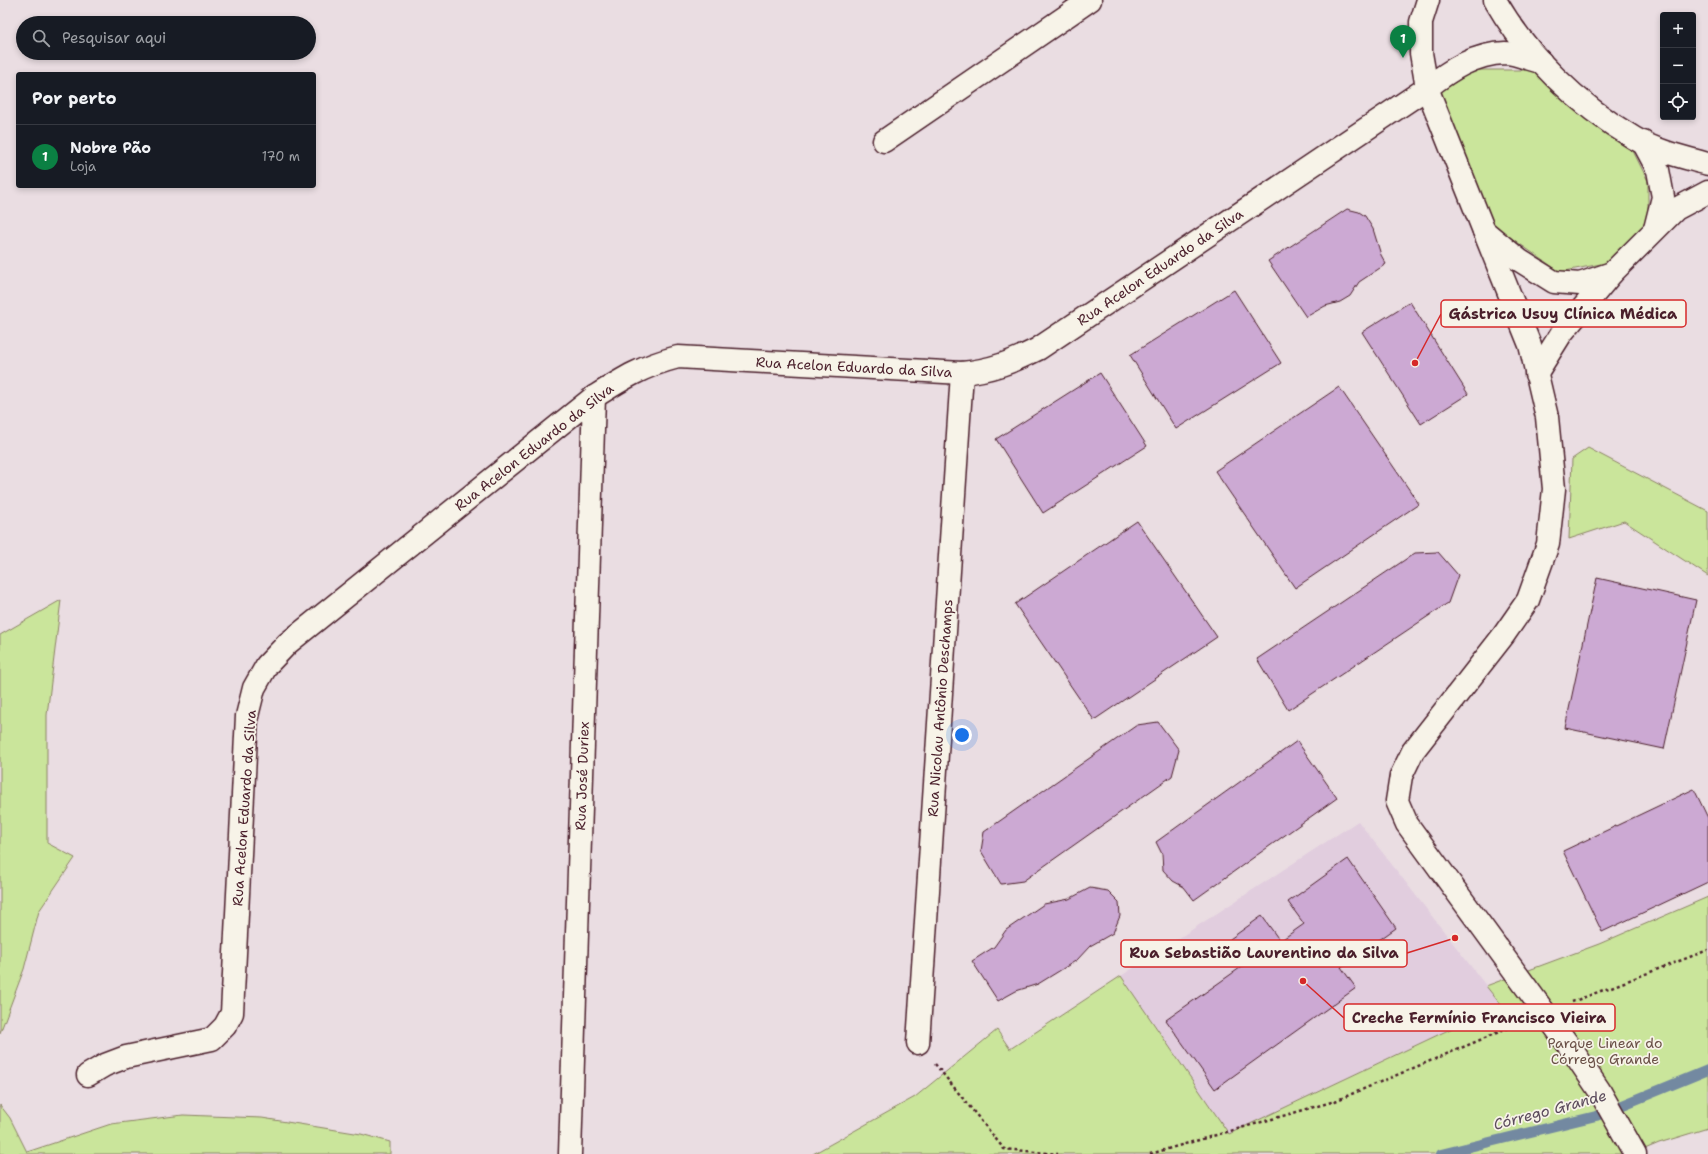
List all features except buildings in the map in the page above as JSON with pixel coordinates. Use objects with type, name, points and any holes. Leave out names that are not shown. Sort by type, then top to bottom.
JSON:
[{"type":"street","points":[[884,141],[1090,0]]},
{"type":"street","points":[[1428,0],[1421,22],[1421,53],[1427,88],[1530,345],[1547,417],[1554,489],[1548,544],[1528,600],[1503,636],[1413,751],[1401,776],[1397,801],[1407,824],[1546,1013],[1599,1090],[1635,1154]]},
{"type":"street","points":[[1495,0],[1507,21],[1541,62],[1590,110],[1642,142],[1663,151],[1708,164]]},
{"type":"street","name":"Rua Acelon Eduardo da Silva","points":[[88,1075],[105,1065],[126,1056],[212,1039],[226,1026],[232,1013],[247,716],[254,688],[267,665],[288,643],[594,397],[625,377],[652,364],[678,358],[962,373],[985,371],[1011,363],[1038,348],[1427,88],[1451,69],[1475,58],[1506,53],[1541,62]]},
{"type":"street","points":[[1642,142],[1658,170],[1663,198],[1655,229]]},
{"type":"street","points":[[1536,374],[1561,334],[1612,273],[1676,209],[1708,192]]},
{"type":"street","points":[[1484,231],[1519,260],[1554,282],[1580,284],[1612,273]]},
{"type":"street","name":"Rua Nicolau Antônio Deschamps","points":[[918,1043],[962,373]]},
{"type":"street","name":"Rua José Duriex","points":[[570,1154],[594,397]]},
{"type":"path","points":[[1150,1154],[1335,1101],[1546,1013],[1708,950]]},
{"type":"path","points":[[918,1043],[1004,1149],[1058,1154]]},
{"type":"shaded area","points":[[1358,821],[1501,1005],[1229,1134],[1121,976]]},
{"type":"green space","points":[[1475,70],[1536,70],[1632,149],[1648,181],[1648,225],[1606,263],[1560,272],[1494,226],[1438,93]]},
{"type":"green space","points":[[1588,448],[1708,511],[1708,576],[1624,521],[1569,539],[1572,459]]},
{"type":"green space","points":[[61,600],[47,715],[47,843],[75,858],[39,911],[24,969],[0,1033],[0,635]]},
{"type":"green space","name":"Parque Linear do Córrego Grande","points":[[1708,897],[1708,1128],[1659,1143],[1633,1154],[813,1154],[915,1097],[997,1030],[1010,1049],[1121,976],[1229,1134],[1501,1005],[1486,986],[1599,944]]},
{"type":"green space","points":[[0,1105],[10,1118],[27,1152],[111,1124],[183,1115],[262,1118],[361,1134],[390,1142],[390,1154],[0,1154]]},
{"type":"waterway","name":"Córrego Grande","points":[[1441,1154],[1596,1116],[1708,1070]]},
{"type":"place","name":"Nobre Pão","points":[[1403,58]]},
{"type":"place","name":"Gástrica Usuy Clínica Médica","points":[[1415,363]]},
{"type":"place","name":"Rua Sebastião Laurentino da Silva","points":[[1455,938]]},
{"type":"place","name":"Creche Fermínio Francisco Vieira","points":[[1303,981]]}]
